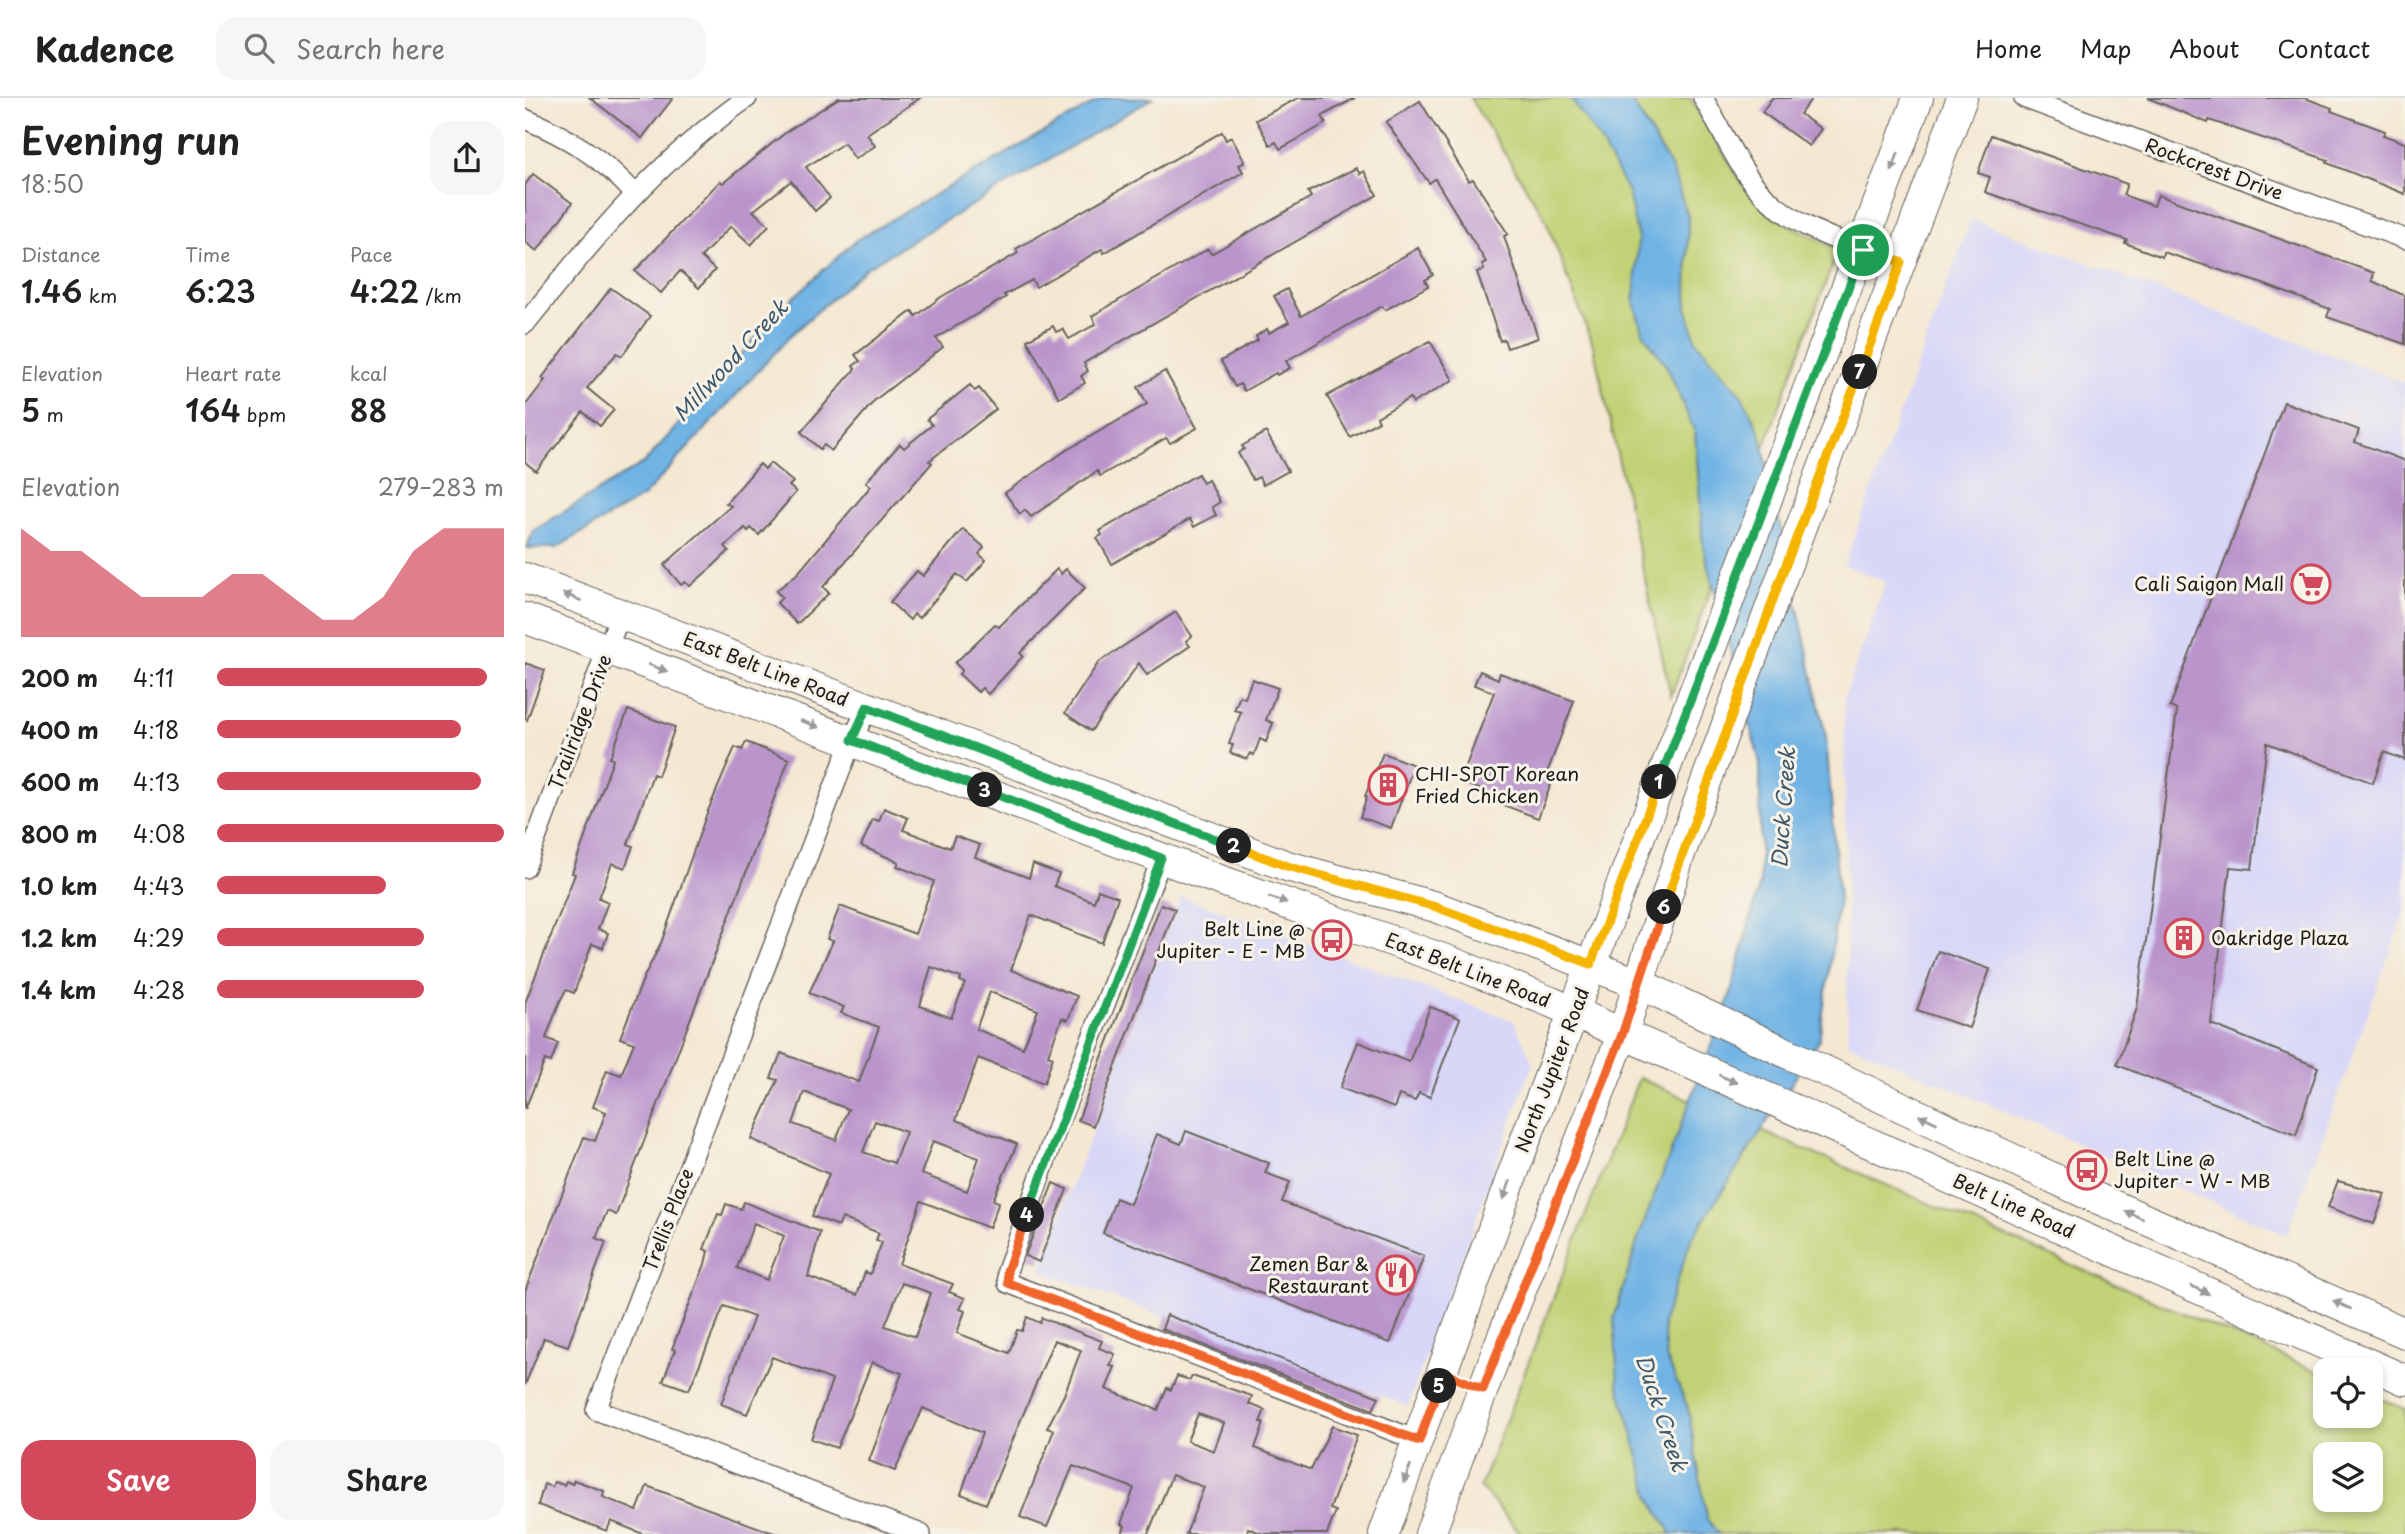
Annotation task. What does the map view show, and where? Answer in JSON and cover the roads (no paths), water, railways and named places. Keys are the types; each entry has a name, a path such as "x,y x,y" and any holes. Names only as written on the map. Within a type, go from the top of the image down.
{"main road":[{"name":"North Jupiter Road","path":"1384,1534 1444,1373 1496,1219 1918,98"},
{"path":"1430,1534 1483,1389 1623,1032 1689,831 1804,513 1962,98"},
{"name":"East Belt Line Road","path":"525,578 1287,866 1436,907 1640,984"},
{"name":"East Belt Line Road","path":"525,618 1161,858 1454,963 1623,1032"},
{"path":"1640,984 2085,1193 2405,1333"},
{"name":"Belt Line Road","path":"1623,1032 2405,1380"},
{"path":"1444,1373 1483,1389"}],"street":[{"path":"525,324 634,193 719,118 747,98"},
{"path":"1703,98 1751,180 1769,200 1819,232 1901,262"},
{"name":"Rockcrest Drive","path":"2024,98 2405,239"},
{"path":"525,119 587,149 609,166 634,193"},
{"name":"Trailridge Drive","path":"525,867 620,615"},
{"name":"Trellis Place","path":"867,707 852,740 596,1410 921,1534"},
{"path":"1161,858 1059,1122 1007,1271 1008,1283 1419,1441"}],"water":[{"path":"1103,98 1153,98 866,268 793,333 644,496 556,548 527,548 533,531 645,462 783,307 856,240"},
{"name":"Duck Creek","path":"1570,98 1630,98 1672,169 1688,217 1687,309 1696,341 1742,396 1760,432 1826,738 1839,899 1819,1041 1691,1240 1663,1322 1666,1357 1688,1408 1707,1519 1719,1534 1672,1534 1651,1500 1618,1383 1614,1318 1639,1236 1730,996 1760,883 1760,763 1703,546 1695,432 1667,367 1642,331 1634,302 1638,239 1628,192 1599,139"}],"place":[{"name":"Cali Saigon Mall","path":"2311,584"},
{"name":"CHI-SPOT Korean Fried Chicken","path":"1388,785"},
{"name":"Oakridge Plaza","path":"2184,938"},
{"name":"Belt Line @ Jupiter - E - MB","path":"1332,940"},
{"name":"Belt Line @ Jupiter - W - MB","path":"2087,1170"},
{"name":"Zemen Bar & Restaurant","path":"1396,1275"}],"water label":[{"name":"Millwood Creek","path":"731,361"}]}
